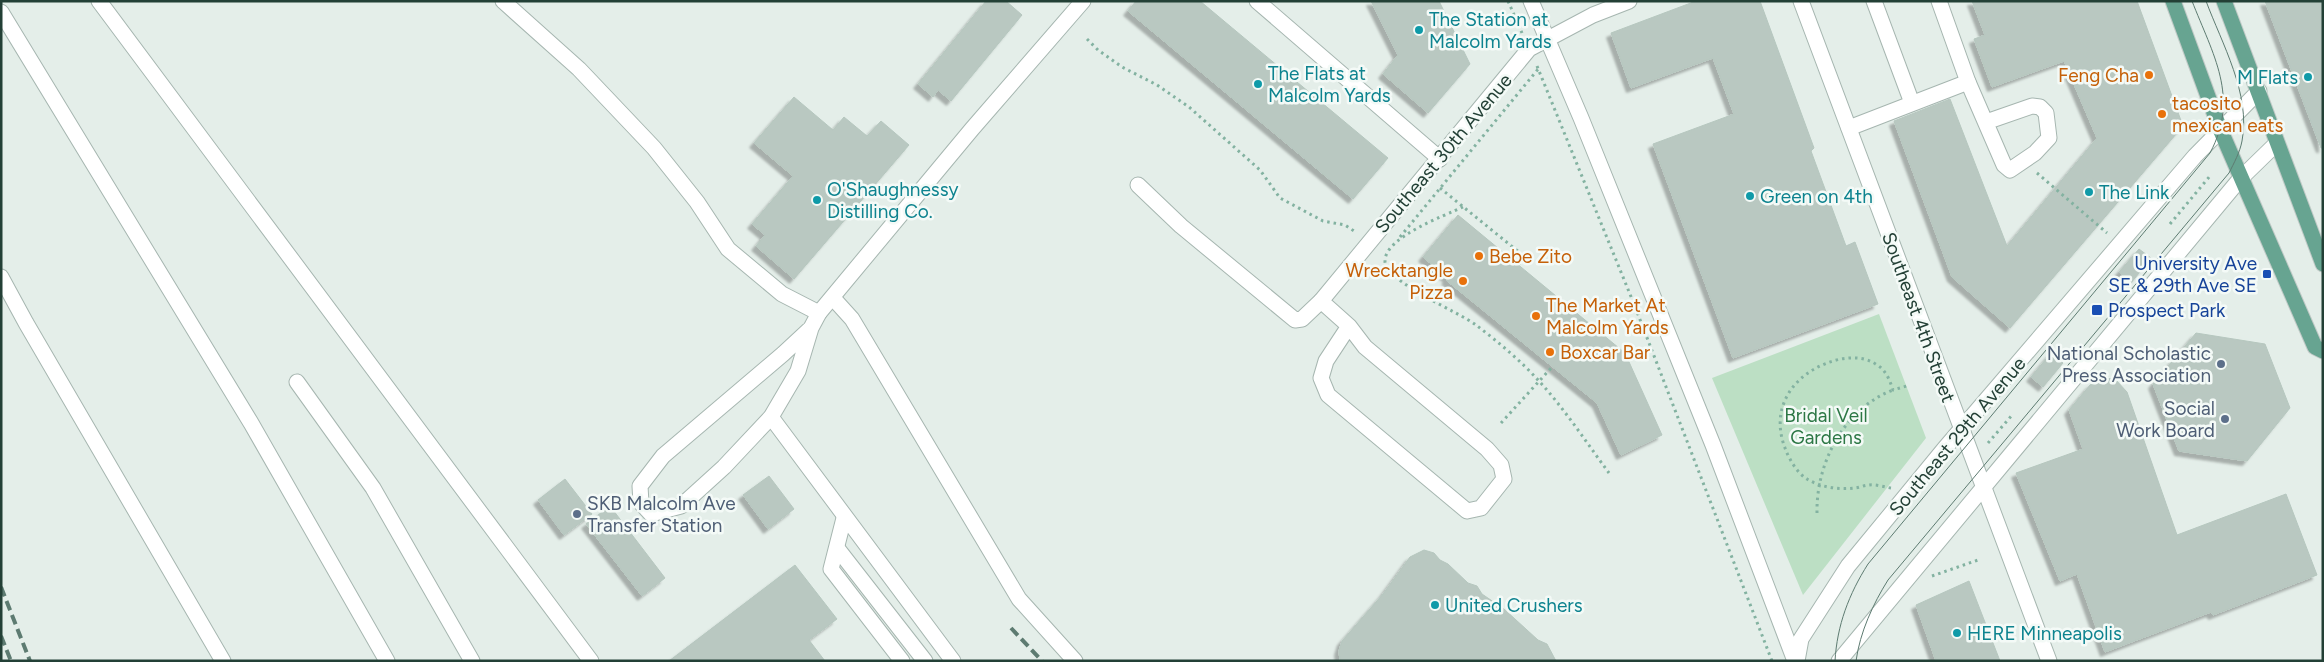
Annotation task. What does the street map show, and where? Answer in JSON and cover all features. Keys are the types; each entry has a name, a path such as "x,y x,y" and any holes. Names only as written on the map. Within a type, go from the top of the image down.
{"main road":[{"path":"2173,1 2240,179 2315,347 2323,351"},
{"path":"2224,1 2259,91 2276,144 2323,264"}],"street":[{"path":"99,1 591,661"},
{"path":"503,1 579,69 654,148 697,202 728,249 782,294 819,313"},
{"path":"810,328 798,371 771,417 724,467 681,506 651,514 641,503 640,486 663,456 783,354 810,328 819,313 972,129 1083,1"},
{"path":"1257,1 1440,159"},
{"path":"1531,1 1548,38 1706,427 1796,661"},
{"name":"Southeast 30th Avenue","path":"1138,185 1181,226 1295,320 1302,319 1321,301 1529,49 1593,15 1628,1"},
{"name":"Southeast 4th Street","path":"1801,1 2049,661"},
{"path":"1874,1 1912,103"},
{"path":"1939,1 1968,82 2004,165 2010,170 2035,153 2049,138 2046,113 2040,107 2032,106 1986,122"},
{"path":"1,12 251,423 387,661"},
{"path":"1848,128 1968,82"},
{"name":"Southeast 29th Avenue","path":"1796,661 1801,638 1848,566 1961,429 2220,129 2259,91"},
{"path":"1839,661 2240,179 2276,144"},
{"path":"1,277 31,332 224,661"},
{"path":"833,298 852,319 1019,599 1075,661"},
{"path":"1321,301 1349,326 1365,347 1487,449 1501,465 1504,479 1481,508 1466,511 1328,395 1321,378 1326,361 1349,326"},
{"path":"297,382 373,488 472,661"},
{"path":"771,417 844,518 954,661"},
{"path":"844,518 831,569 902,661"},
{"path":"837,548 925,661"}],"path":[{"path":"1508,1 1521,30"},
{"path":"1087,39 1098,50 1122,67 1157,85 1189,107 1260,170 1280,198 1323,221 1345,225 1354,231"},
{"path":"1536,64 1634,304 1772,661"},
{"path":"1542,66 1388,250 1385,260 1386,267 1405,285 1475,324 1540,381 1609,473"},
{"path":"2023,161 2107,233"},
{"path":"2206,170 2213,182"},
{"path":"2170,224 2210,176"},
{"path":"1440,188 1525,258 1519,264"},
{"path":"1398,239 1463,207"},
{"path":"1892,488 1869,484 1842,489 1819,484 1805,478 1795,467 1782,442 1781,417 1790,390 1798,379 1813,368 1826,362 1860,358 1877,364 1883,370 1893,390"},
{"path":"1501,423 1552,366"},
{"path":"1817,513 1819,484 1827,458 1848,423 1869,402 1893,390 1910,385"},
{"path":"1988,443 2013,414"},
{"path":"1932,576 1978,560"}],"green space":[{"name":"Bridal Veil Gardens","path":"1879,314 1926,438 1803,595 1712,378"}],"building":[{"path":"986,1 1006,1 1022,15 951,101 938,90 933,97 918,84"},
{"name":"The Flats at Malcolm Yards","path":"1136,1 1200,1 1388,158 1353,199 1128,11"},
{"name":"The Station at Malcolm Yards","path":"1371,1 1439,1 1470,64 1428,113 1383,74 1398,55"},
{"name":"Green on 4th","path":"1696,1 1760,1 1814,148 1811,151 1846,246 1855,242 1878,304 1733,358 1653,144 1734,114 1713,58 1631,88 1611,33"},
{"name":"The Link","path":"1972,1 2137,1 2183,126 2010,328 1952,277 1894,121 1950,99 2007,246 2097,138 2064,61 1992,87 1974,39 1985,35"},
{"name":"M Flats","path":"2265,1 2323,1 2323,148 2321,148"},
{"name":"O'Shaughnessy Distilling Co.","path":"794,97 833,130 844,117 867,136 881,121 909,145 794,279 756,246 765,235 752,224 793,176 754,143"},
{"name":"The Market At Malcolm Yards","path":"1458,215 1625,353 1662,435 1621,455 1597,403 1446,280 1448,278 1423,257"},
{"path":"2139,249 2151,258 2131,283 2119,272"},
{"path":"2196,333 2265,344 2290,408 2247,461 2179,451 2153,384"},
{"path":"2051,353 2063,363 2043,387 2031,377"},
{"path":"2103,378 2115,379 2127,392 2177,535 2286,494 2317,575 2213,615 2211,612 2105,652 2077,574 2060,581 2016,473 2083,449 2069,410 2090,385"},
{"path":"769,476 794,509 768,529 743,495"},
{"path":"565,479 592,514 564,535 538,500"},
{"path":"610,506 665,578 642,596 586,524"},
{"name":"United Crushers","path":"1424,550 1434,553 1468,583 1477,586 1482,594 1504,609 1538,640 1547,644 1556,661 1340,661 1339,651 1342,641 1383,594 1410,557"},
{"path":"795,565 837,619 809,640 825,661 669,661"},
{"name":"HERE Minneapolis","path":"1969,581 2000,661 1936,661 1916,605"}],"tram line":[{"path":"1835,661 1838,635 1845,610 1868,564 2210,153 2219,133 2223,113 2223,95 2215,58 2192,1"},
{"path":"1856,661 1868,619 1888,580 2229,173 2242,141 2244,123 2242,105 2239,87 2227,52 2206,1"}],"railway":[{"path":"1,587 30,661"},
{"path":"1011,628 1042,661"},
{"path":"1,636 11,661"}],"place":[{"name":"The Station at Malcolm Yards","path":"1419,30"},
{"name":"Feng Cha","path":"2149,75"},
{"name":"M Flats","path":"2308,77"},
{"name":"The Flats at Malcolm Yards","path":"1258,84"},
{"name":"tacosito mexican eats","path":"2162,114"},
{"name":"The Link","path":"2089,192"},
{"name":"Green on 4th","path":"1750,196"},
{"name":"O'Shaughnessy Distilling Co.","path":"817,200"},
{"name":"Bebe Zito","path":"1479,256"},
{"name":"University Ave SE & 29th Ave SE","path":"2267,274"},
{"name":"Wrecktangle Pizza","path":"1463,281"},
{"name":"Prospect Park","path":"2097,310"},
{"name":"The Market At Malcolm Yards","path":"1536,316"},
{"name":"Boxcar Bar","path":"1550,352"},
{"name":"National Scholastic Press Association","path":"2221,364"},
{"name":"Social Work Board","path":"2225,419"},
{"name":"SKB Malcolm Ave Transfer Station","path":"577,514"},
{"name":"United Crushers","path":"1435,605"},
{"name":"HERE Minneapolis","path":"1957,633"}]}
